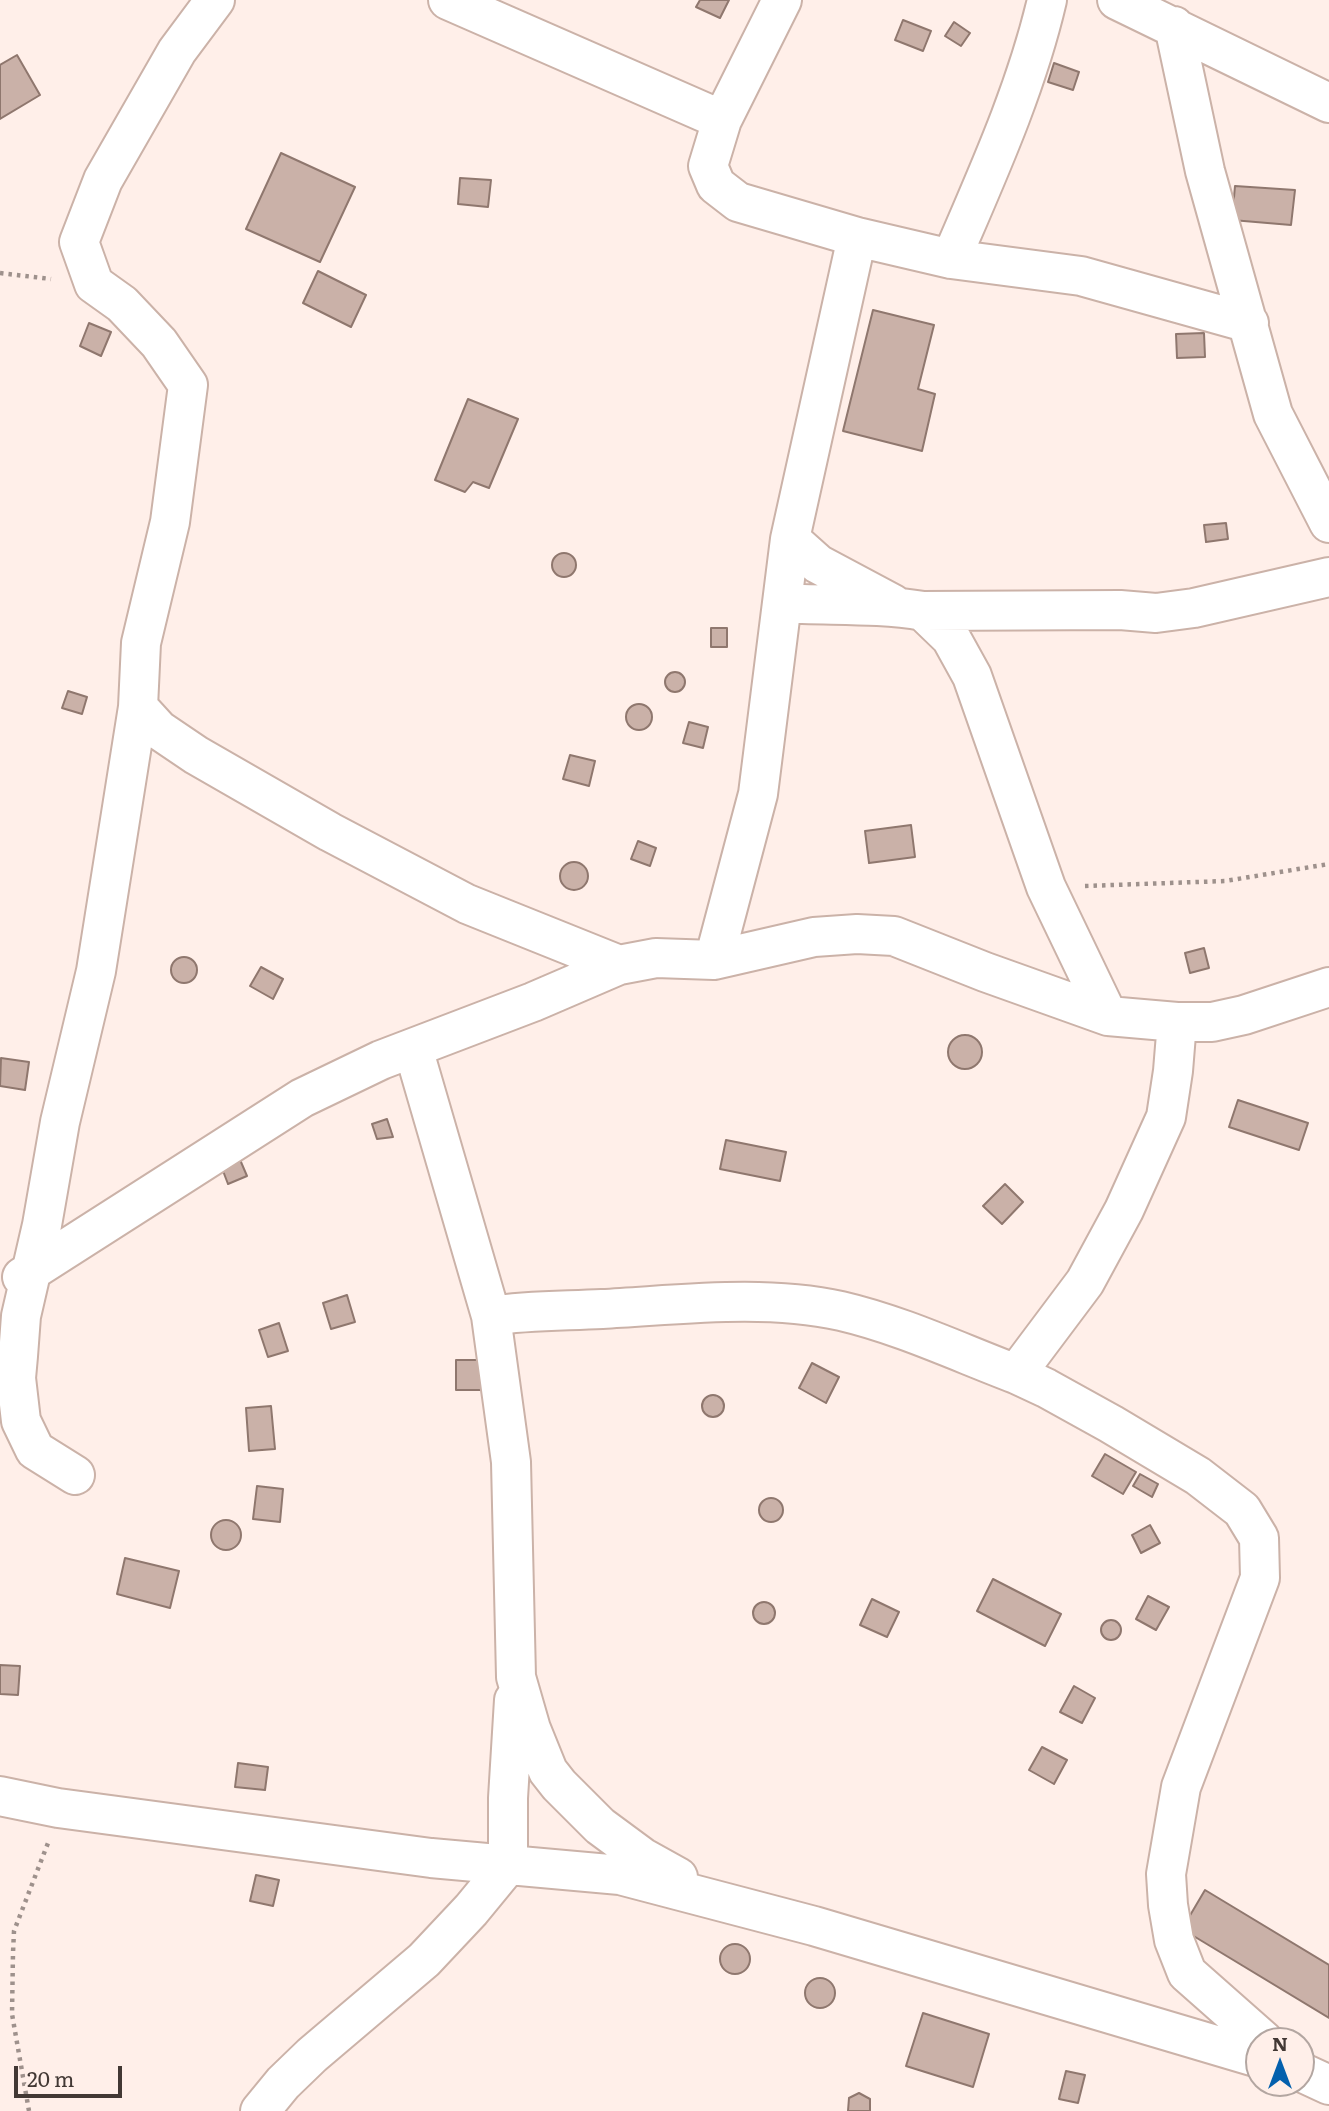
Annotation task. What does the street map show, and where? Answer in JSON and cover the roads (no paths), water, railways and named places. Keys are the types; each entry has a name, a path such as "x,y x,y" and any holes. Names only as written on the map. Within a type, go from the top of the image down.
{"street":[{"path":"75,1475 35,1450 21,1422 16,1378 21,1316 33,1268 60,1122 96,971 138,707 141,643 170,522 188,385 159,343 122,303 94,284 79,242 103,180 177,51 215,0"},
{"path":"448,0 722,120"},
{"path":"782,0 722,120 708,166 716,185 738,202 857,237 951,259 1081,276 1249,323"},
{"path":"951,259 1004,134 1038,38 1047,0"},
{"path":"1116,0 1329,103"},
{"path":"1174,26 1205,171 1273,414 1329,523"},
{"path":"714,960 758,794 790,540 857,237"},
{"path":"790,540 818,564 910,609 951,638 972,676 1046,887 1108,1016"},
{"path":"782,603 835,607 1120,610 1156,613 1195,608 1329,578"},
{"path":"138,707 159,730 196,755 341,838 467,904 619,965"},
{"path":"0,1293 33,1268 302,1098 413,1048 533,1002 619,965 656,958 714,960 814,937 857,934 894,936 1108,1016 1177,1022 1212,1022 1244,1015 1329,987"},
{"path":"1016,1374 1085,1282 1124,1210 1166,1116 1177,1022"},
{"path":"260,2111 282,2083 312,2055 424,1960 508,1865 508,1798 516,1677 511,1462 491,1316 413,1048"},
{"path":"491,1316 531,1310 602,1309 667,1303 788,1305 838,1311 885,1323 1046,1388 1198,1476 1242,1510 1258,1538 1260,1578 1181,1787 1166,1874 1174,1940 1187,1973 1248,2027"},
{"path":"516,1677 538,1748 548,1771 559,1785 600,1826 642,1857 733,1905"},
{"path":"0,1796 58,1808 431,1858 620,1875 814,1926 1245,2054"}]}
